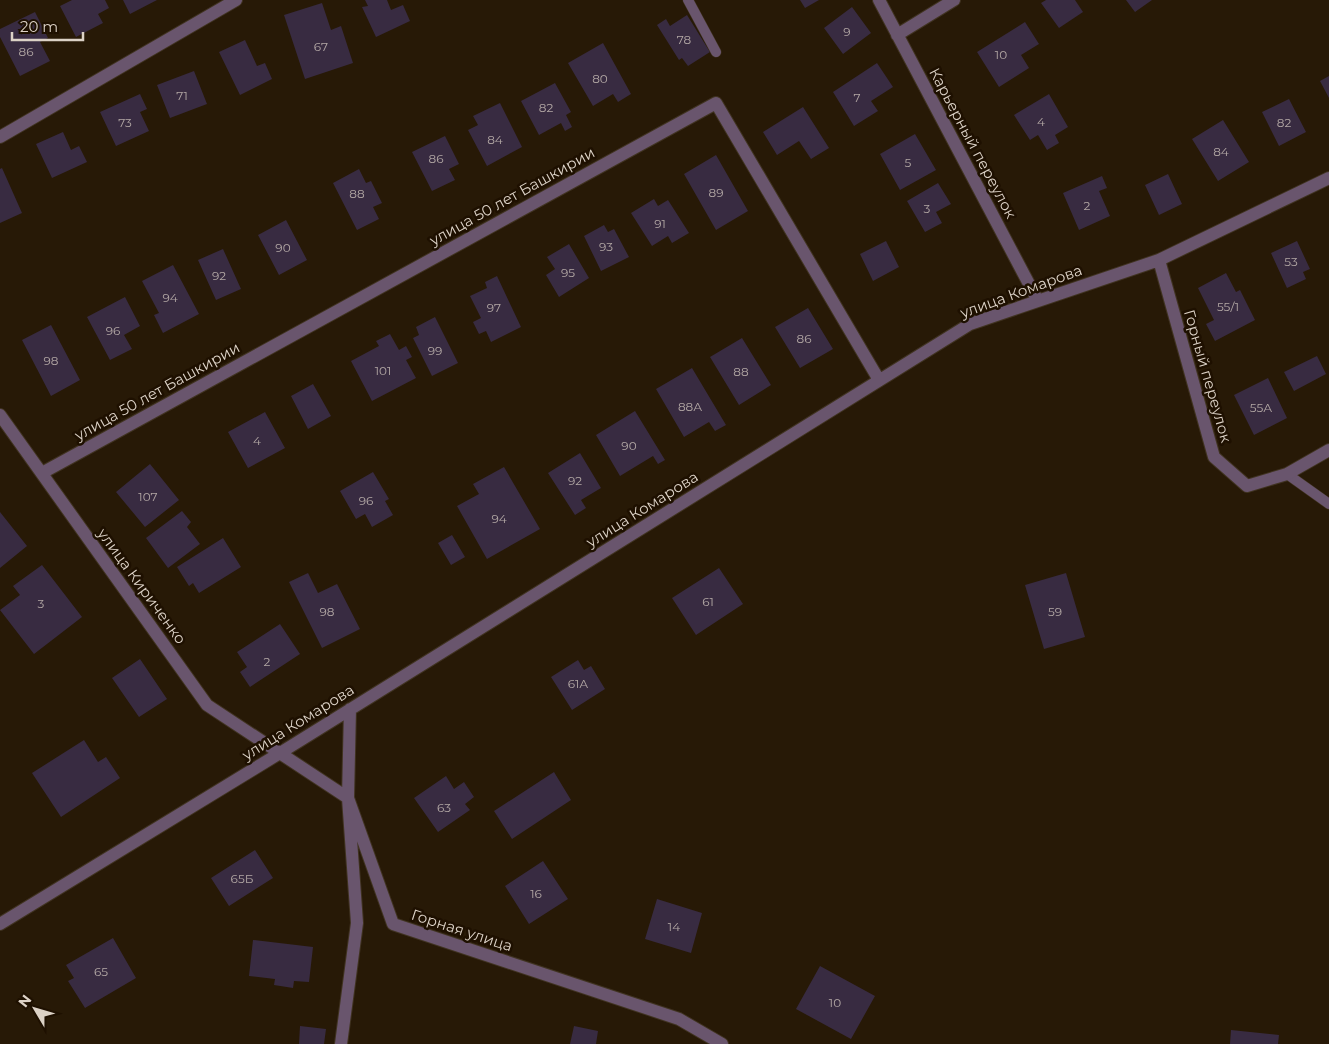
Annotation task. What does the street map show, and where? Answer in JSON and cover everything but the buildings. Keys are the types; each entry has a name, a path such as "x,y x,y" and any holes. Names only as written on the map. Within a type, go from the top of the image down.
{"street":[{"path":"0,137 236,0"},
{"name":"Карьерный переулок","path":"879,0 1038,301"},
{"path":"897,35 954,0"},
{"name":"улица 50 лет Башкирии","path":"42,473 716,103 880,380"},
{"name":"улица Комарова","path":"0,924 970,324 1159,260 1329,178"},
{"name":"Горный переулок","path":"1159,260 1214,457 1247,486 1287,474 1329,450"},
{"name":"улица Кириченко","path":"0,415 208,706 280,752"},
{"path":"341,1044 357,923 348,798 350,709"},
{"path":"280,752 348,798"},
{"name":"Горная улица","path":"348,798 393,924 679,1019 722,1044"}],"lane":[{"path":"688,0 716,52"},
{"path":"1287,474 1329,504"}]}
